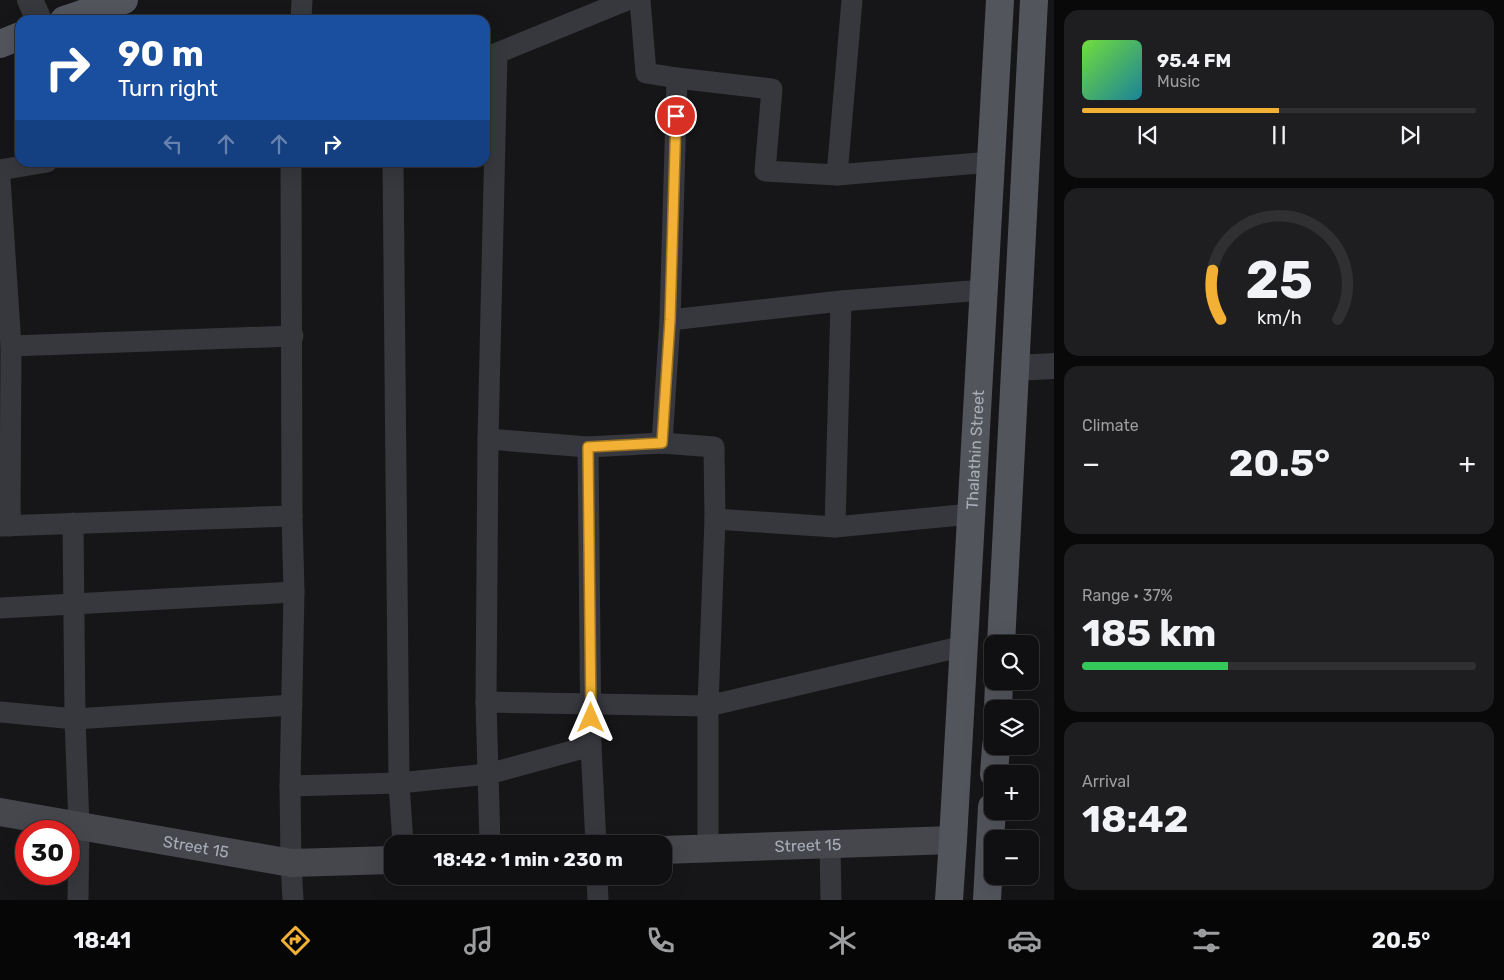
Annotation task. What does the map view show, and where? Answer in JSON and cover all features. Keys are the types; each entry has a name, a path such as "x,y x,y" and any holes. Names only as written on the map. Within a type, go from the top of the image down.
{"main road":[{"path":"79,15 124,0"},
{"name":"Thalathin Street","path":"948,900 953,840 1000,0"},
{"path":"1001,635 1034,0"},
{"path":"0,44 15,38"},
{"name":"Street 15","path":"0,812 45,820"},
{"path":"987,900 991,820"},
{"name":"Street 15","path":"80,826 290,863 384,860"},
{"name":"Street 15","path":"672,850 953,840"}],"street":[{"path":"30,0 37,15"},
{"path":"301,15 302,0"},
{"path":"490,835 486,702 491,56 627,0"},
{"path":"640,0 646,73 772,90 765,171 837,175 991,162"},
{"path":"837,175 852,0"},
{"path":"662,443 670,320 677,78"},
{"path":"0,170 18,167"},
{"path":"292,167 292,516 294,592 290,786 292,900"},
{"path":"393,167 398,783 402,835"},
{"path":"0,179 11,346 5,526 292,516"},
{"path":"670,320 841,301 984,290"},
{"path":"835,527 841,301"},
{"path":"11,346 293,336"},
{"path":"1015,368 1054,366"},
{"path":"488,439 588,447 662,443 714,446 716,519 708,706 708,849"},
{"path":"588,447 591,746 596,835"},
{"path":"716,519 835,527 971,514"},
{"path":"73,523 75,719 79,820"},
{"path":"0,608 294,592"},
{"path":"486,702 708,706 964,646"},
{"path":"0,712 75,719 292,705"},
{"path":"290,786 398,783 488,774 591,746"},
{"path":"830,845 831,900"},
{"path":"78,885 78,900"},
{"path":"597,885 598,900"}],"route":[{"path":"591,718 588,447 662,443 670,320 676,116"}]}
